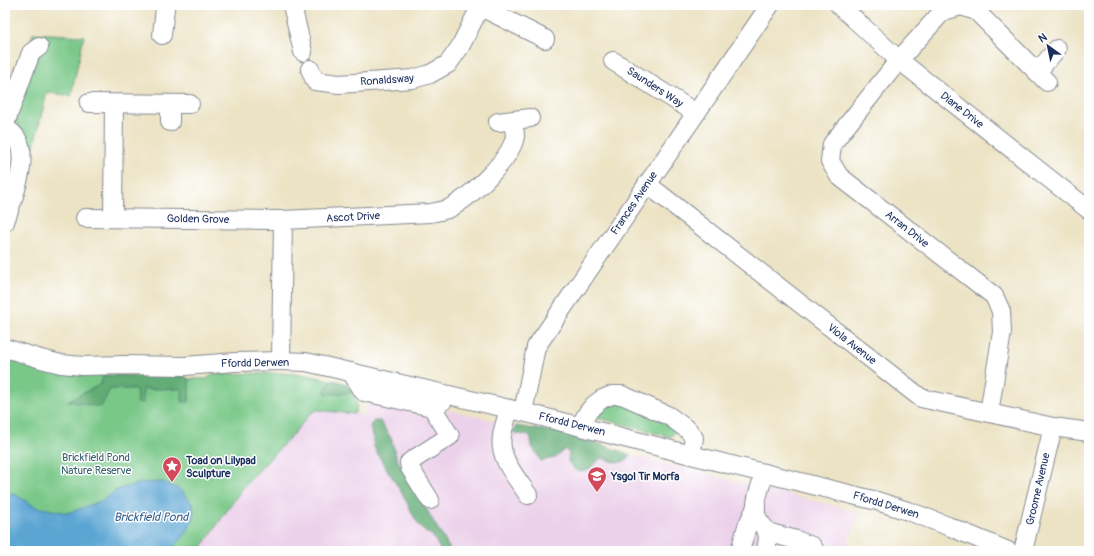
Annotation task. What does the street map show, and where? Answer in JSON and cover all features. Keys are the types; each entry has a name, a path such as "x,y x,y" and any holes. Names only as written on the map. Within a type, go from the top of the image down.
{"street":[{"path":"162,35 164,5"},
{"path":"292,5 304,52"},
{"name":"Frances Avenue","path":"528,495 506,462 502,450 502,437 516,410 536,347 770,5"},
{"name":"Diane Drive","path":"839,5 899,60 1089,210"},
{"path":"481,6 545,39"},
{"name":"Ronaldsway","path":"310,69 315,81 339,84 413,80 430,74 448,64 452,59 460,47 481,6"},
{"name":"Arran Drive","path":"989,413 1002,332 1001,311 994,296 839,176 830,161 832,144 899,60 943,11 961,6 976,11 1042,77 1057,49"},
{"path":"5,124 31,53 39,47"},
{"name":"Saunders Way","path":"613,61 696,113"},
{"path":"89,103 190,104"},
{"path":"112,218 114,104"},
{"path":"170,104 170,122"},
{"name":"Ascot Drive","path":"283,220 430,213 447,209 466,197 499,166 510,150 515,135 514,120"},
{"path":"5,128 15,136 20,146 22,157 20,174 5,222"},
{"name":"Viola Avenue","path":"647,184 921,398 1053,427 1089,432"},
{"name":"Golden Grove","path":"85,218 283,220"},
{"path":"281,361 283,220"},
{"name":"Ffordd Derwen","path":"5,344 42,349 125,365"},
{"name":"Ffordd Derwen","path":"5,348 60,364 83,366 185,366 235,362 306,362 516,410 877,501 941,523 1008,551"},
{"path":"351,372 364,392 432,407 452,395"},
{"path":"580,426 588,412 598,402 612,395 622,396 669,416 688,430 694,438 691,455"},
{"path":"430,500 410,468 409,463 411,460 450,436 432,407"},
{"name":"Groome Avenue","path":"1023,551 1053,427"},
{"path":"740,551 747,526 756,507 765,473"},
{"path":"756,507 757,518 767,532 798,545 812,546 815,551"},
{"path":"766,551 768,537 767,532"}],"shaded area":[{"name":"Ysgol Tir Morfa","path":"374,404 436,418 449,410 516,426 562,433 631,455 859,512 845,551 446,551 371,427 374,447 403,495 420,527 425,532 432,535 441,551 199,551 245,485 311,413 317,410 363,416 368,406"}],"green space":[{"path":"33,33 84,36 71,96 47,92 32,154 25,136 12,121"},
{"name":"Brickfield Pond Nature Reserve","path":"5,359 60,370 103,375 184,376 189,379 207,379 212,374 282,373 307,375 345,383 351,389 357,407 354,414 317,410 311,413 245,485 199,551 5,551"},
{"path":"103,375 184,376 189,379 189,402 182,402 182,389 143,389 143,403 137,403 136,389 110,389 101,407 68,401 101,384"},
{"path":"332,380 342,382 347,385 353,393 326,394 324,391"},
{"path":"622,401 677,428 671,437 598,417 600,408"},
{"path":"374,421 380,421 391,438 397,459 451,551 441,551 432,535 425,532 420,527 414,517 403,495 374,447 370,426"},
{"path":"516,426 562,433 631,455 627,460 621,462 614,462 601,458 587,471 578,471 568,461 569,454 565,449 555,458 541,461 531,445 531,438 529,435 515,434 512,430"}],"water":[{"name":"Brickfield Pond","path":"163,482 179,489 193,504 194,519 185,535 170,551 5,551 5,493 14,494 36,507 68,513 101,501 119,489 141,483"}],"place":[{"name":"Toad on Lilypad Sculpture","path":"172,483"},
{"name":"Ysgol Tir Morfa","path":"597,493"}]}
